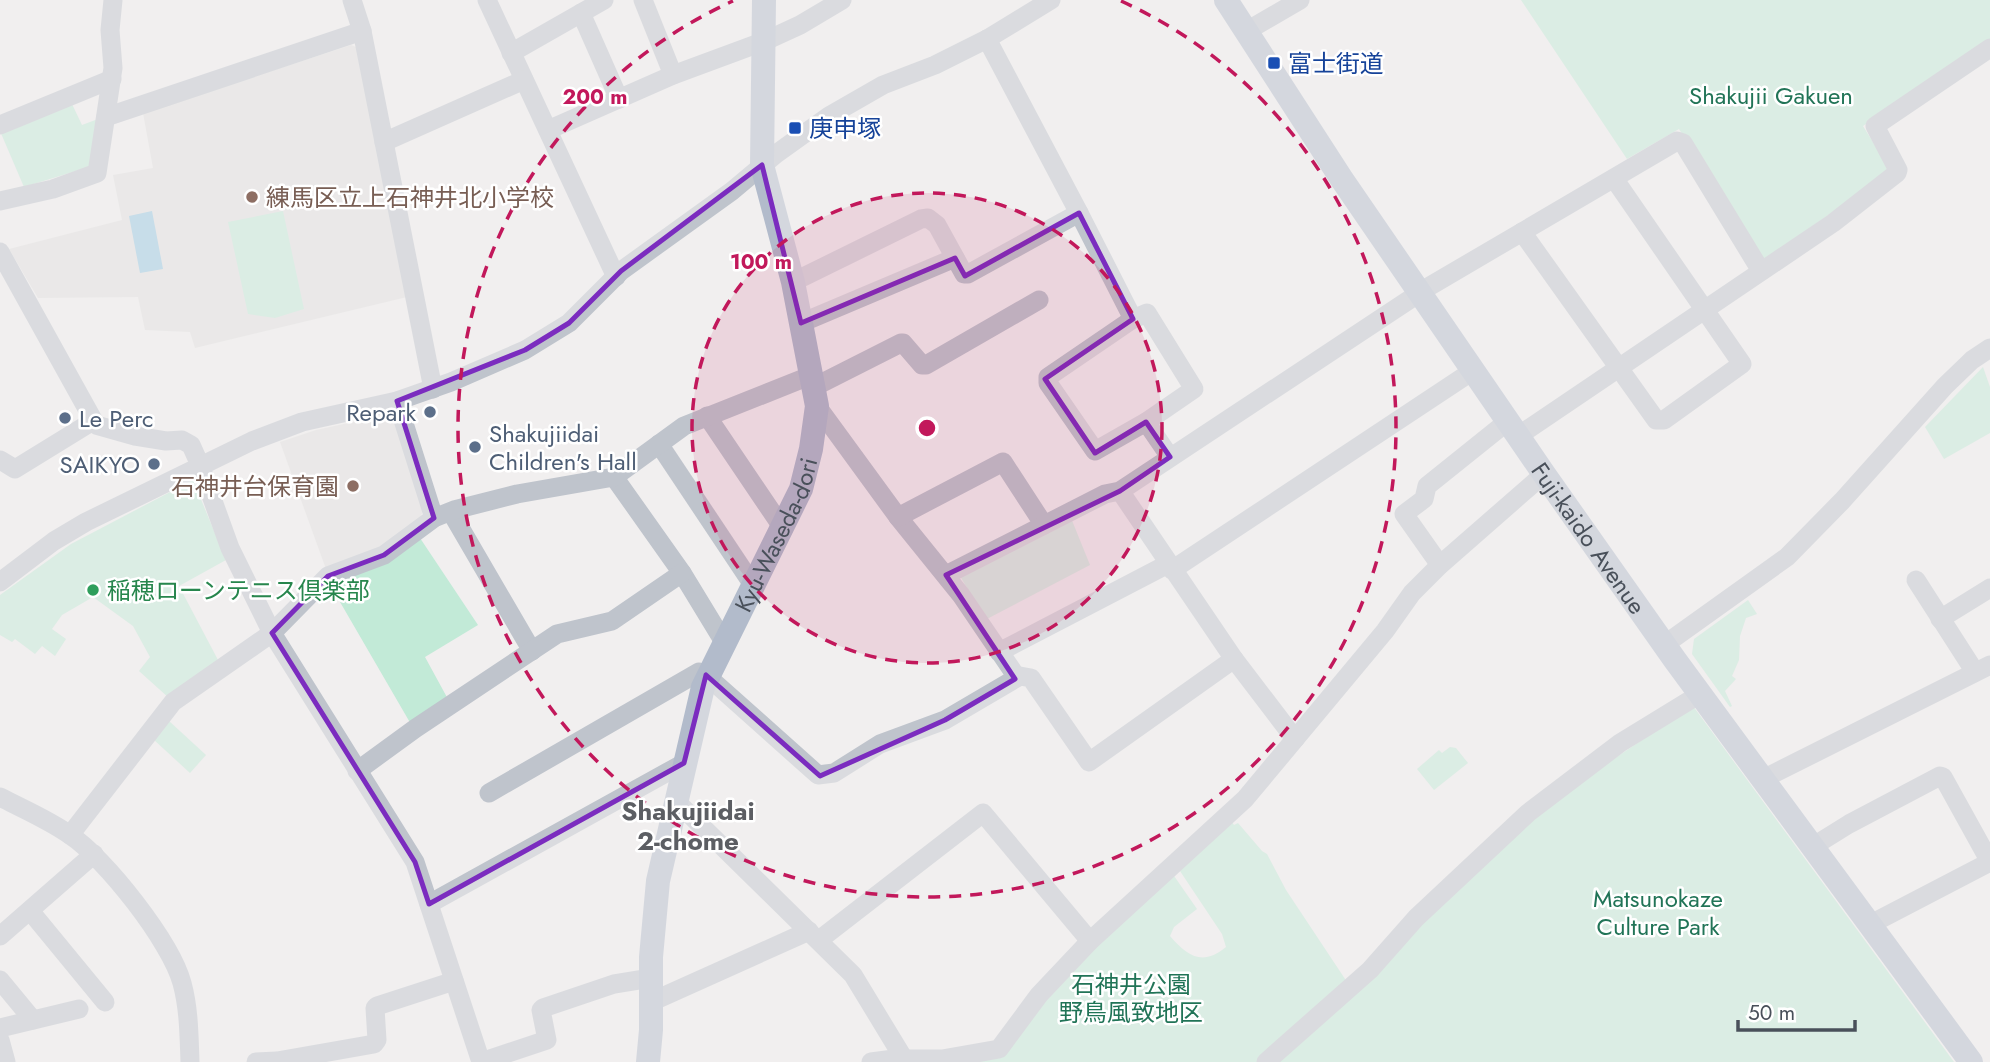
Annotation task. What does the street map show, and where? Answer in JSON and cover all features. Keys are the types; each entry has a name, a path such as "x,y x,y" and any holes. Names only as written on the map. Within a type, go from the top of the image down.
{"main road":[{"name":"Kyu-Waseda-dori","path":"648,1062 658,881 684,763 707,676 801,489 811,449 814,389 793,282 762,164 764,0"},
{"name":"Fuji-kaido Avenue","path":"1226,0 1347,188 1544,474 1664,645 1971,1062"}],"street":[{"path":"0,201 53,188 97,173 112,79 110,30 113,0"},
{"path":"352,0 362,31 433,389"},
{"path":"487,0 616,277"},
{"path":"511,53 604,0"},
{"path":"643,0 673,75"},
{"path":"548,130 673,75 765,41 842,0"},
{"path":"0,582 54,541 86,522 200,464 302,422 397,401 433,389 524,350 569,323 621,271 732,191 762,164 852,101 987,39 1052,0"},
{"path":"1245,32 1300,0"},
{"path":"581,13 619,99"},
{"path":"106,117 362,31"},
{"path":"987,39 1133,319"},
{"path":"1440,565 1404,514 1424,499 1427,486 1513,428 1618,369 1833,223 1897,173 1875,126 1990,48"},
{"path":"0,125 112,79"},
{"path":"384,142 524,80"},
{"path":"946,575 1109,492 1120,491 1420,293 1681,141 1761,271"},
{"path":"1522,232 1618,369 1660,422 1742,364 1615,180"},
{"path":"793,282 920,219 932,220 964,274 968,274 1079,213"},
{"path":"0,252 93,421 99,426 135,436 182,440 191,445 230,548 272,633 415,862 481,1062 547,1040 541,1010 544,1008 614,984 651,990 814,936 983,813 1090,941"},
{"path":"801,323 955,258"},
{"path":"70,835 173,702 272,633 328,576 384,555 442,515 517,494 614,477 684,426 707,416 814,389 901,343 905,344 922,365 926,365 1039,300"},
{"path":"1144,313 1149,314 1194,386 1193,390 1146,422 1096,451 1048,383 1048,377 1144,313"},
{"path":"1664,645 1787,557 1842,501 1945,386 1972,360 1990,348"},
{"path":"999,652 1170,567 1474,370"},
{"path":"814,389 898,517 946,575 1016,676 1031,678 1089,762 1234,659"},
{"path":"397,401 442,515 532,651"},
{"path":"707,416 782,527"},
{"path":"0,460 15,469 93,421"},
{"path":"1146,422 1170,457"},
{"path":"659,444 753,585"},
{"path":"898,517 1003,462 1044,525"},
{"path":"871,1062 904,1059 927,1061 999,1049 1039,995 1090,941 1245,799 1385,632 1412,593 1544,474"},
{"path":"614,477 682,573 724,642"},
{"path":"1120,491 1234,659 1295,739"},
{"path":"357,771 416,728 557,634 612,621 682,573"},
{"path":"1763,779 1982,668 1940,619 1916,580"},
{"path":"1940,619 1990,588"},
{"path":"489,793 702,672 820,776 834,774 880,744 945,720 1014,680 1016,676"},
{"path":"1266,1062 1370,970 1416,918 1528,813 1620,743 1700,694"},
{"path":"429,904 684,763"},
{"path":"1812,847 1849,824 1942,777 1990,862 1869,925"},
{"path":"0,797 70,835 94,854 151,924 180,977 188,1017 190,1062"},
{"path":"676,801 853,975 904,1059"},
{"path":"0,936 31,912 94,854"},
{"path":"31,912 105,1002"},
{"path":"0,979 33,1020"},
{"path":"256,1062 277,1061 374,1044 377,1040 377,1006 454,981"},
{"path":"0,1028 79,1009"},
{"path":"0,1040 6,1062"}],"highlighted area":[{"path":"762,165 801,323 955,258 965,276 1079,213 1133,319 1045,379 1095,453 1146,422 1170,457 1120,491 946,575 1015,679 945,720 820,776 706,675 684,763 429,904 415,862 272,633 328,576 384,555 434,518 397,401 525,350 569,323 621,271"}],"shaded area":[{"name":"練馬区立上石神井北小学校","path":"351,45 356,47 407,297 195,348 190,332 145,330 138,297 38,298 9,249 122,220 113,175 153,168 143,113"},
{"path":"390,414 396,417 425,509 418,520 383,547 326,569 280,442 316,430"}],"green space":[{"name":"Shakujii Gakuen","path":"1521,0 1990,0 1990,40 1863,126 1889,172 1762,262 1679,129 1627,159"},
{"path":"71,102 82,125 98,119 89,167 24,187 0,131"},
{"path":"283,211 304,309 275,318 248,314 228,222"},
{"path":"1983,367 1990,387 1990,433 1944,459 1925,427"},
{"name":"稲穂ローンテニス倶楽部","path":"193,480 226,560 179,586 218,660 169,698 139,671 150,657 133,626 93,597 62,615 52,629 66,639 55,656 42,646 35,654 15,639 12,642 0,635 0,595 71,544"},
{"path":"1071,518 1090,565 985,620 959,574"},
{"path":"418,535 478,625 425,657 449,701 412,726 329,583"},
{"path":"1748,600 1757,614 1746,618 1740,636 1739,660 1732,676 1736,679 1725,691 1732,706 1730,707 1692,654 1694,639"},
{"name":"Matsunokaze Culture Park","path":"1693,706 1954,1062 949,1062 987,1056 1040,1000 1172,873 1197,909 1174,927 1170,936 1183,949 1196,956 1210,956 1226,947 1222,934 1178,868 1231,821 1234,825 1238,823 1267,854 1286,890 1353,991 1506,842 1579,782"},
{"path":"169,721 206,755 190,773 153,739"},
{"path":"1450,747 1456,748 1468,763 1434,790 1417,769 1439,750 1442,753"}],"water":[{"path":"152,211 163,269 140,273 129,216"}],"place":[{"name":"富士街道","path":"1274,63"},
{"name":"庚申塚","path":"795,128"},
{"name":"練馬区立上石神井北小学校","path":"252,197"},
{"name":"Repark","path":"430,412"},
{"name":"Le Perc","path":"65,418"},
{"name":"Shakujiidai Children's Hall","path":"475,447"},
{"name":"SAIKYO","path":"154,464"},
{"name":"石神井台保育園","path":"353,486"},
{"name":"稲穂ローンテニス倶楽部","path":"93,590"}],"district":[{"name":"Shakujiidai 2-chome","path":"688,826"}],"park label":[{"name":"石神井公園 野鳥風致地区","path":"1131,998"}]}
